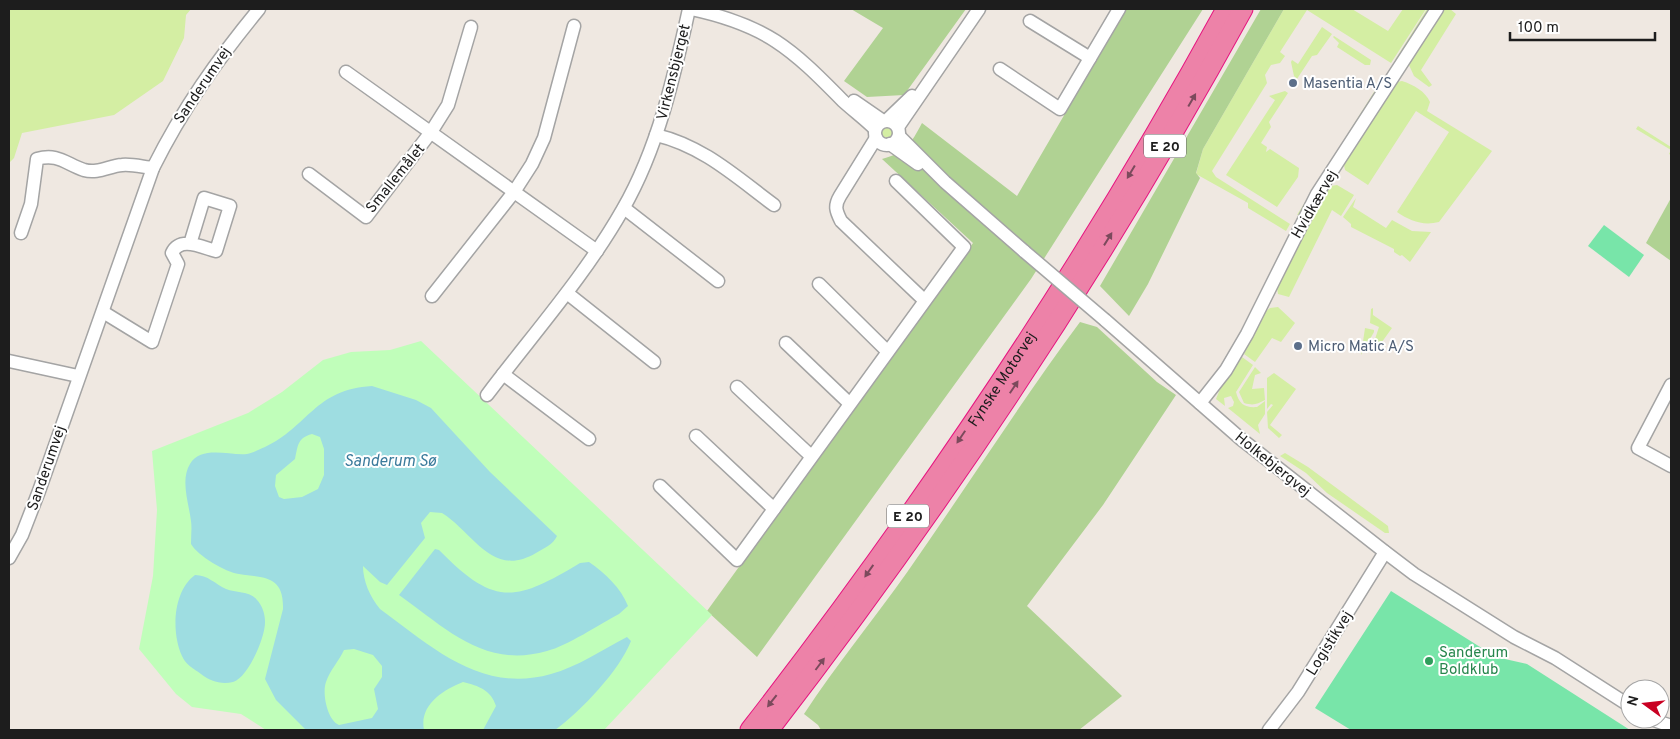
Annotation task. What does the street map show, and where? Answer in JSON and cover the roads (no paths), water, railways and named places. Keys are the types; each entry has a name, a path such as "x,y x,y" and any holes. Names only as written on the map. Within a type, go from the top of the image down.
{"highway":[{"name":"Fynske Motorvej","path":"750,730 861,582 1018,352 1162,120 1226,9"},
{"name":"Fynske Motorvej","path":"769,730 874,591 1031,361 1176,128 1243,9"}],"street":[{"name":"Sanderumvej","path":"9,558 22,535 37,496 153,168 172,128 191,97 224,50 259,9"},
{"name":"Holkebjergvej","path":"690,9 738,20 787,48 1284,474 1414,574 1514,637 1555,658 1620,700"},
{"name":"Virkensbjerget","path":"487,396 567,293 597,251 624,208 656,135 690,9"},
{"path":"924,300 841,221 836,211 836,203 979,9"},
{"path":"1000,69 1060,109 1119,9"},
{"name":"Hvidkærvej","path":"1200,403 1226,370 1247,334 1317,194 1437,9"},
{"path":"1030,21 1090,58"},
{"path":"432,296 514,192 532,164 544,138 574,26"},
{"name":"Smallemålet","path":"309,174 366,217 431,132 448,105 471,27"},
{"name":"Smallemålet","path":"346,72 597,251"},
{"name":"Virkensbjerget","path":"656,135 687,144 702,152 774,205"},
{"path":"21,233 32,204 37,159 48,156 85,170 97,171 122,165 153,168"},
{"path":"660,486 737,560 964,247 896,182"},
{"path":"624,208 718,282"},
{"path":"102,312 152,342 178,264 172,253 180,244 190,244"},
{"path":"819,284 887,351"},
{"path":"567,293 654,362"},
{"path":"786,343 849,404"},
{"path":"10,361 78,376"},
{"path":"503,374 589,439"},
{"path":"1671,385 1638,448 1671,466"},
{"path":"737,387 811,456"},
{"path":"696,436 774,509"},
{"name":"Logistikvej","path":"1269,730 1298,692 1385,552"}],"water":[{"name":"Sanderum Sø","path":"372,386 416,400 431,408 490,472 557,536 551,544 536,553 521,560 507,561 495,557 484,550 442,513 430,512 421,523 425,538 387,585 380,582 363,566 368,589 380,609 438,652 480,672 502,678 526,679 551,674 580,663 627,637 631,641 618,664 599,689 555,730 483,730 496,706 494,701 488,692 463,682 448,689 429,706 423,721 424,730 306,730 276,700 265,679 283,609 280,590 271,580 233,573 220,567 194,549 191,544 191,524 185,485 187,470 195,458 201,455 208,453 247,454 265,447 280,439 324,401 353,389","holes":["312,434 320,437 324,449 324,475 318,489 302,497 284,499 279,497 275,486 276,475 295,459 301,440","354,649 373,655 382,666 382,677 374,689 378,709 372,718 339,725 331,718 325,699 325,687 330,673 344,650"]},
{"path":"435,549 439,550 458,569 476,582 506,593 522,591 558,576 580,563 589,562 612,581 628,606 619,614 564,645 547,651 524,655 504,654 485,650 450,632 399,595"},
{"path":"195,575 208,578 226,589 251,595 259,602 263,610 265,628 255,656 239,679 233,682 220,683 204,676 185,661 178,646 175,624 178,601 182,591"}],"place":[{"name":"Masentia A/S","path":"1293,83"},
{"name":"Micro Matic A/S","path":"1298,346"},
{"name":"Sanderum Boldklub","path":"1429,661"}]}
